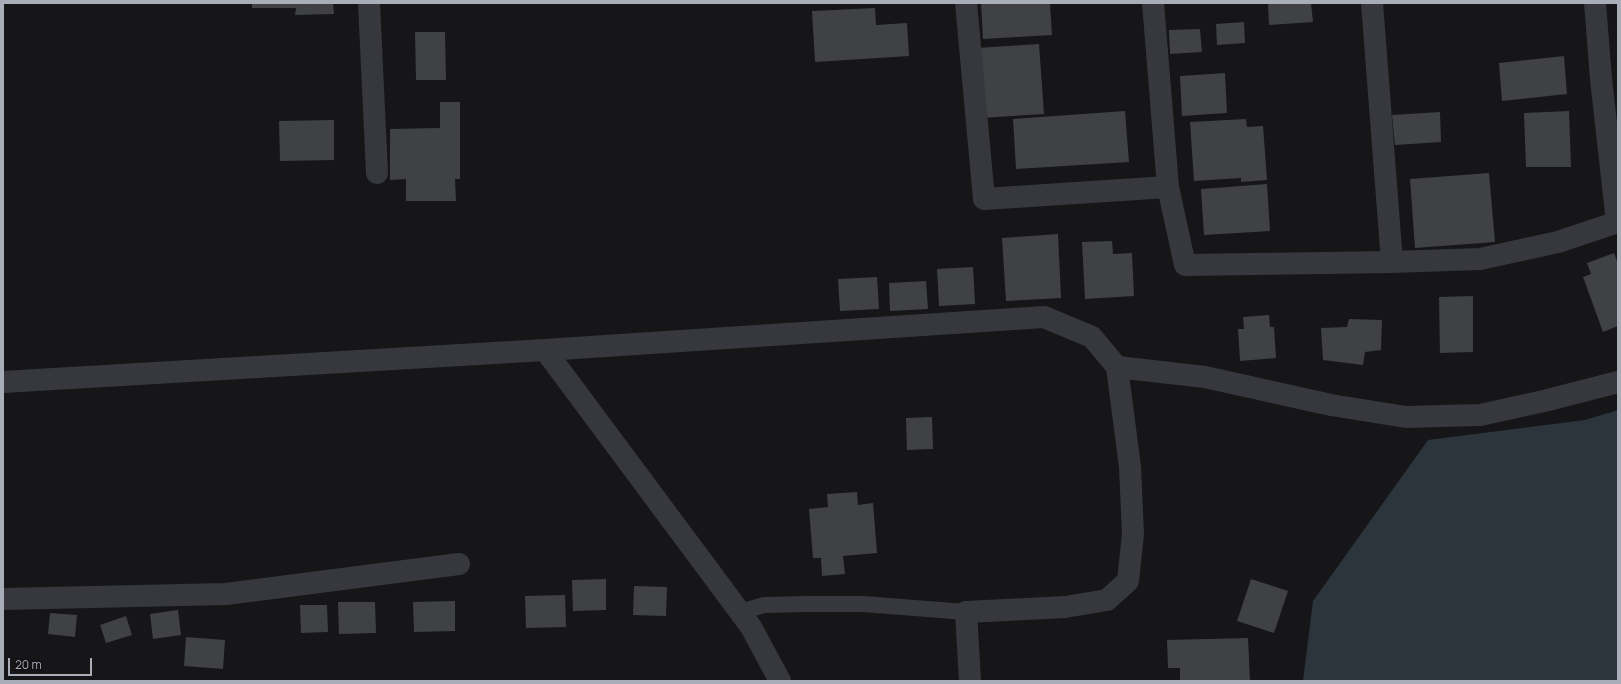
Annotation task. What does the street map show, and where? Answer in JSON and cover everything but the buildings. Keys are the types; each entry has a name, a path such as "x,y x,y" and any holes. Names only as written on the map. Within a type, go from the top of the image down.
{"street":[{"path":"369,3 377,173"},
{"path":"966,3 984,199 1168,187"},
{"path":"1153,3 1168,187 1185,265 1392,262 1480,258 1558,242 1618,222 1600,79 1595,3"},
{"path":"1372,3 1392,262"},
{"path":"3,382 545,350 1044,317 1092,337 1117,367 1130,467 1133,534 1128,581 1107,600 1065,607 966,612 970,681"},
{"path":"545,350 751,627 780,681"},
{"path":"1117,367 1205,377 1331,405 1406,417 1480,415 1544,401 1618,382"},
{"path":"3,599 226,594 459,564"}],"lane":[{"path":"740,612 764,605 863,604 966,612"}],"shaded area":[{"path":"1618,410 1618,681 1303,681 1313,601 1428,440 1585,420"}]}
